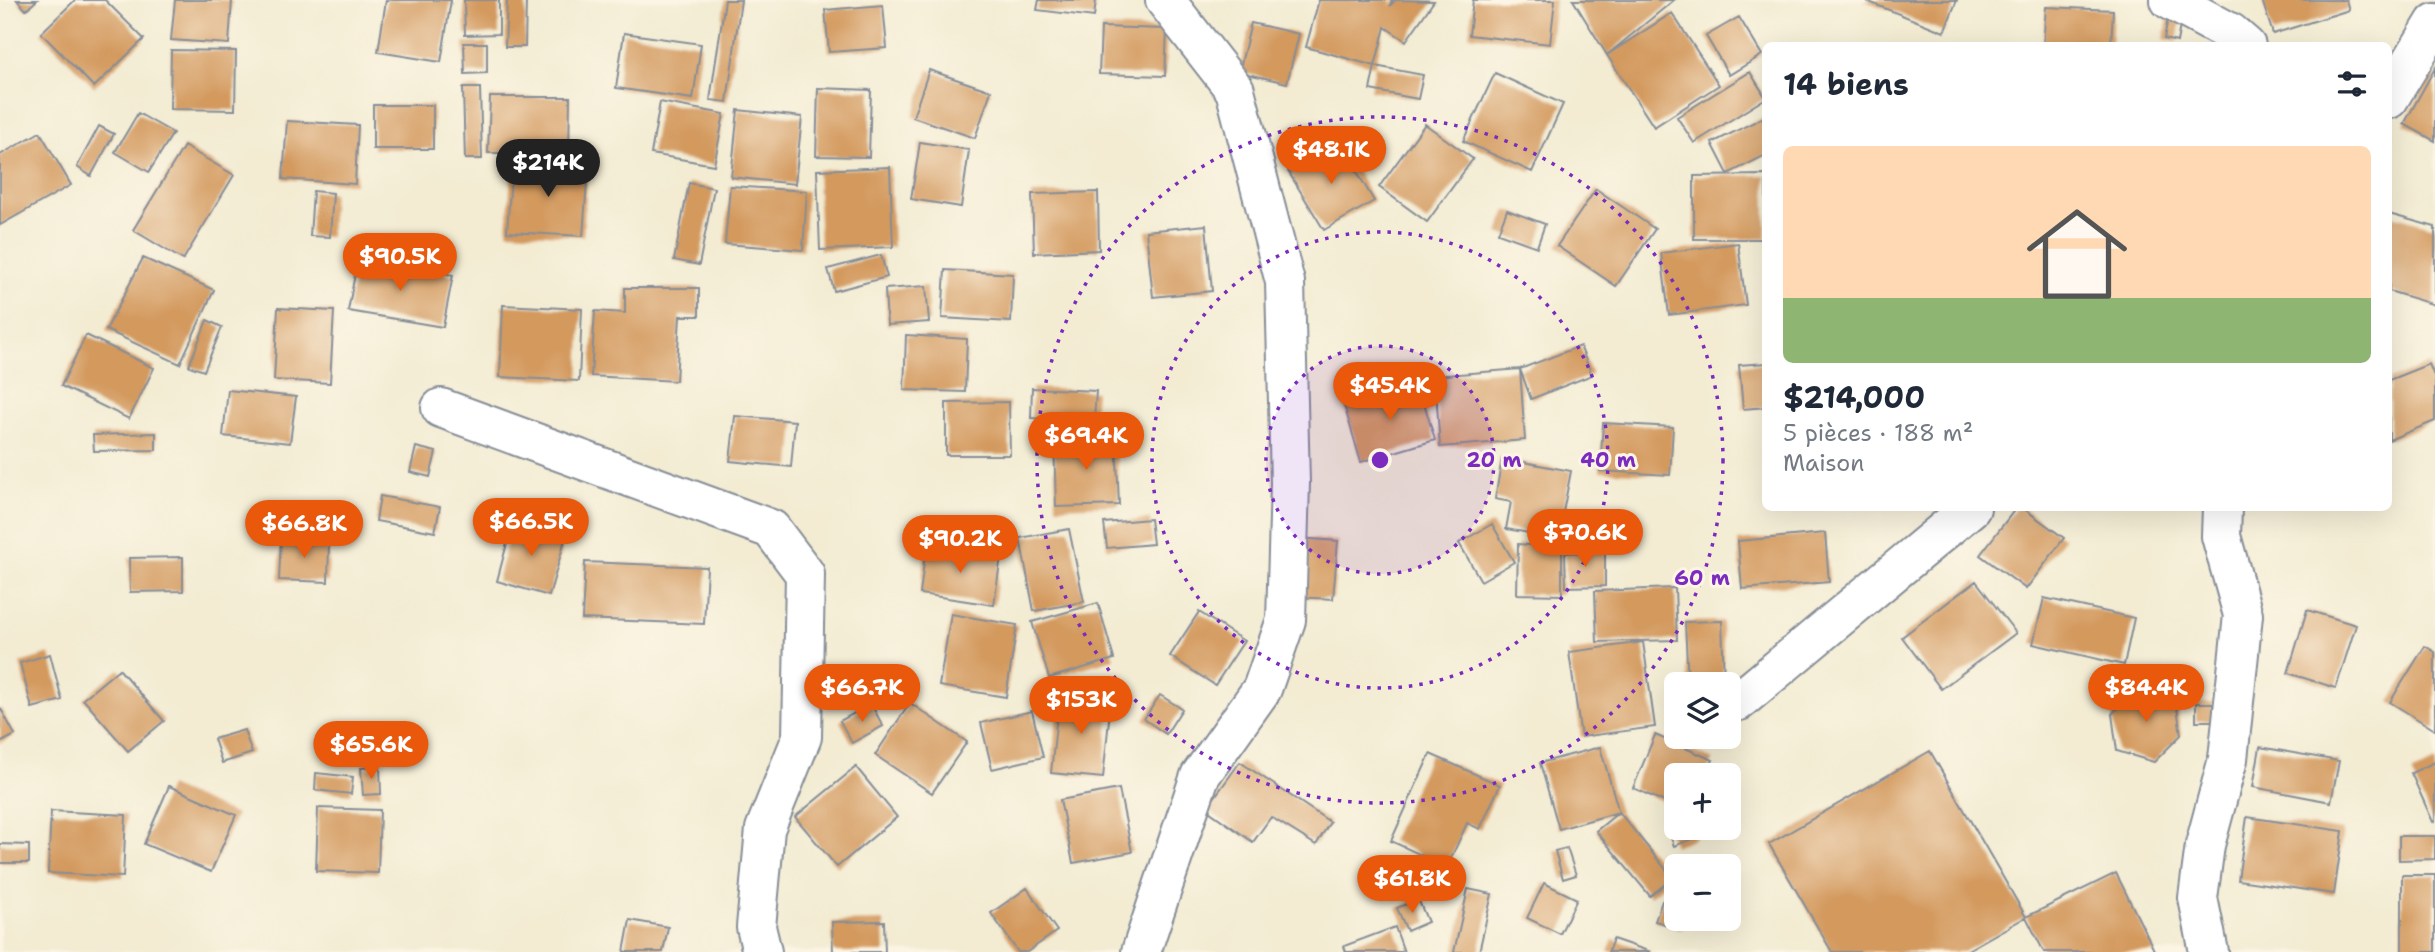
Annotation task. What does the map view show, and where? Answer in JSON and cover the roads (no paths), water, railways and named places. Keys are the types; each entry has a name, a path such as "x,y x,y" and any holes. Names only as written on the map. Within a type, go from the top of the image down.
{"street":[{"path":"1141,952 1200,776 1262,688 1286,620 1290,483 1284,282 1235,90 1165,0"},
{"path":"2170,0 2231,33 2241,42"},
{"path":"2392,94 2435,23"},
{"path":"442,408 771,529 806,574 802,737 765,829 756,927 762,952"},
{"path":"1741,699 1967,511"},
{"path":"2208,952 2198,898 2205,845 2228,759 2243,615 2221,536 2222,511"}]}
